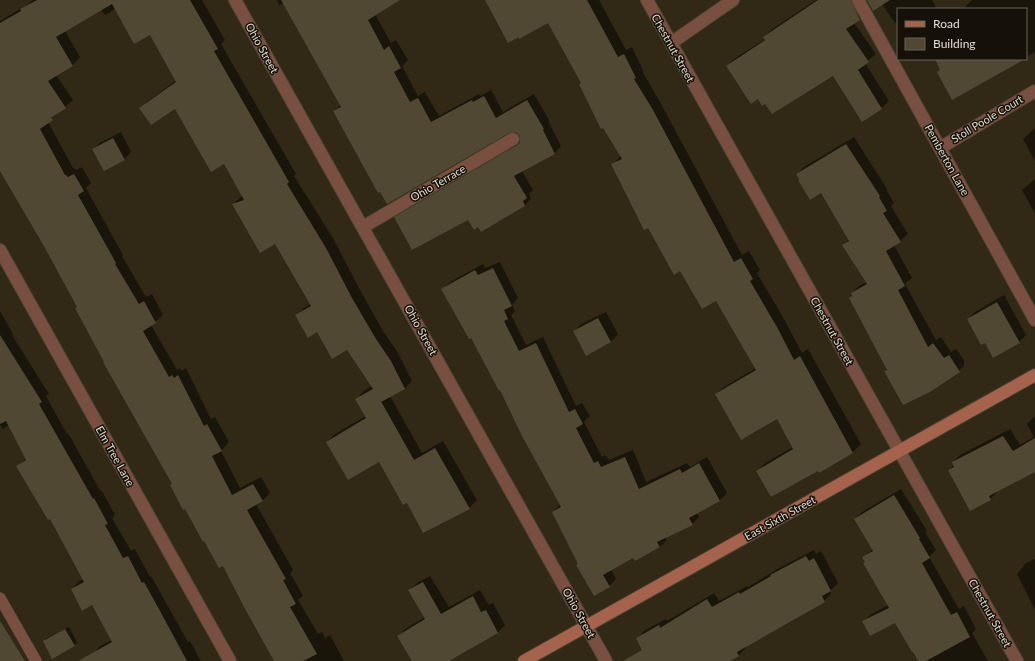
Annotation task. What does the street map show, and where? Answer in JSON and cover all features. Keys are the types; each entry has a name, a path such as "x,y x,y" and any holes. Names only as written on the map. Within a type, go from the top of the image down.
{"street":[{"name":"Ohio Street","path":"235,0 606,661"},
{"name":"Chestnut Street","path":"647,0 1017,661"},
{"path":"671,43 733,0"},
{"name":"Pemberton Lane","path":"858,0 1035,320"},
{"name":"Stoll Poole Court","path":"940,148 1035,91"},
{"name":"Ohio Terrace","path":"363,227 513,139"},
{"name":"Elm Tree Lane","path":"0,250 230,661"},
{"name":"East Sixth Street","path":"524,661 586,625 900,452 1035,375"}],"lane":[{"path":"0,598 36,661"}],"building":[{"path":"37,0 190,0 218,49 214,51 289,182 287,184 326,248 352,298 391,361 405,389 381,402 414,460 435,448 470,509 423,533 407,503 403,505 379,462 348,480 326,442 366,418 355,399 373,389 347,350 332,359 317,332 308,338 295,315 311,306 275,244 260,253 232,204 244,200 224,164 211,172 175,109 151,125 139,108 176,82 150,35 134,44 112,4 56,37 73,66 48,81 66,108 51,118 53,120 40,129 65,175 68,177 74,174 84,191 78,195 116,263 115,264 139,304 144,301 156,323 143,331 169,377 172,375 174,378 178,375 204,426 207,424 222,451 212,456 232,495 253,484 263,501 247,510 286,579 283,580 296,604 290,607 317,654 303,661 274,661 223,566 219,568 185,509 183,510 170,485 172,484 103,362 75,308 77,307 45,248 0,171 0,23 21,11 20,9"},
{"path":"281,0 400,0 368,20 384,50 389,46 401,68 394,72 410,102 418,98 431,122 472,100 473,102 484,96 496,118 527,100 544,129 543,130 555,154 514,176 527,198 523,201 525,206 481,232 478,227 474,230 468,220 412,250 394,217 517,145 520,142 520,136 516,132 509,133 387,204 380,192 378,193 333,111 341,107"},
{"path":"485,0 587,0 618,57 624,54 636,78 634,79 653,110 734,262 741,258 753,279 750,281 777,327 794,360 800,356 853,453 819,473 818,471 771,497 756,471 793,449 777,419 741,440 715,394 756,370 716,301 702,309 680,271 674,275 648,228 644,230 611,164 622,159 603,128 601,129 579,84 581,83 548,23 519,39 519,37 508,43"},
{"path":"818,0 851,0 860,20 846,29 869,62 858,70 882,109 862,122 833,76 772,114 765,104 762,106 758,99 751,104 726,66 765,40 763,37"},
{"path":"867,0 890,0 873,11"},
{"path":"935,60 1023,60 952,100 937,72 940,70"},
{"path":"113,138 125,160 104,171 92,149"},
{"path":"846,144 880,196 879,197 887,211 883,213 901,242 886,251 905,286 898,290 928,347 933,343 944,358 949,355 960,372 930,392 903,405 884,371 887,370 849,298 852,296 851,293 867,284 842,245 849,241 821,193 810,200 796,174"},
{"path":"493,268 512,306 504,310 508,319 504,321 519,351 536,343 569,412 575,409 583,424 576,428 594,463 598,461 601,467 625,457 639,489 680,469 682,473 699,463 720,501 689,518 693,525 657,542 660,547 635,561 633,558 603,575 610,587 594,596 576,565 578,564 552,512 561,507 522,436 500,390 499,391 471,338 469,339 441,289 475,270 478,275"},
{"path":"997,302 1020,343 993,358 985,343 981,345 967,319"},
{"path":"598,318 611,342 586,356 573,331"},
{"path":"0,335 42,402 39,404 93,499 94,498 108,524 105,525 123,558 128,556 142,583 144,582 187,661 78,661 112,642 92,605 82,611 71,589 84,582 50,519 48,520 16,466 26,460 6,421 0,424"},
{"path":"1003,436 1013,451 1035,438 1035,472 989,496 991,500 970,511 948,470 954,467 952,462"},
{"path":"894,495 920,538 919,539 930,558 922,563 951,615 957,612 970,637 926,661 918,661 895,623 870,636 862,621 889,608 863,563 865,562 862,557 873,551 854,519"},
{"path":"806,556 809,561 814,558 831,591 822,596 825,602 737,652 739,656 730,661 623,661 642,650 636,638 659,625 660,628 707,599 712,607 739,592 740,594 771,576 770,575"},
{"path":"423,582 441,614 473,596 481,612 486,610 498,633 449,661 412,661 397,636 425,619 408,590"},
{"path":"0,621 25,661 0,661"},
{"path":"65,629 75,646 52,659 43,641"}]}
